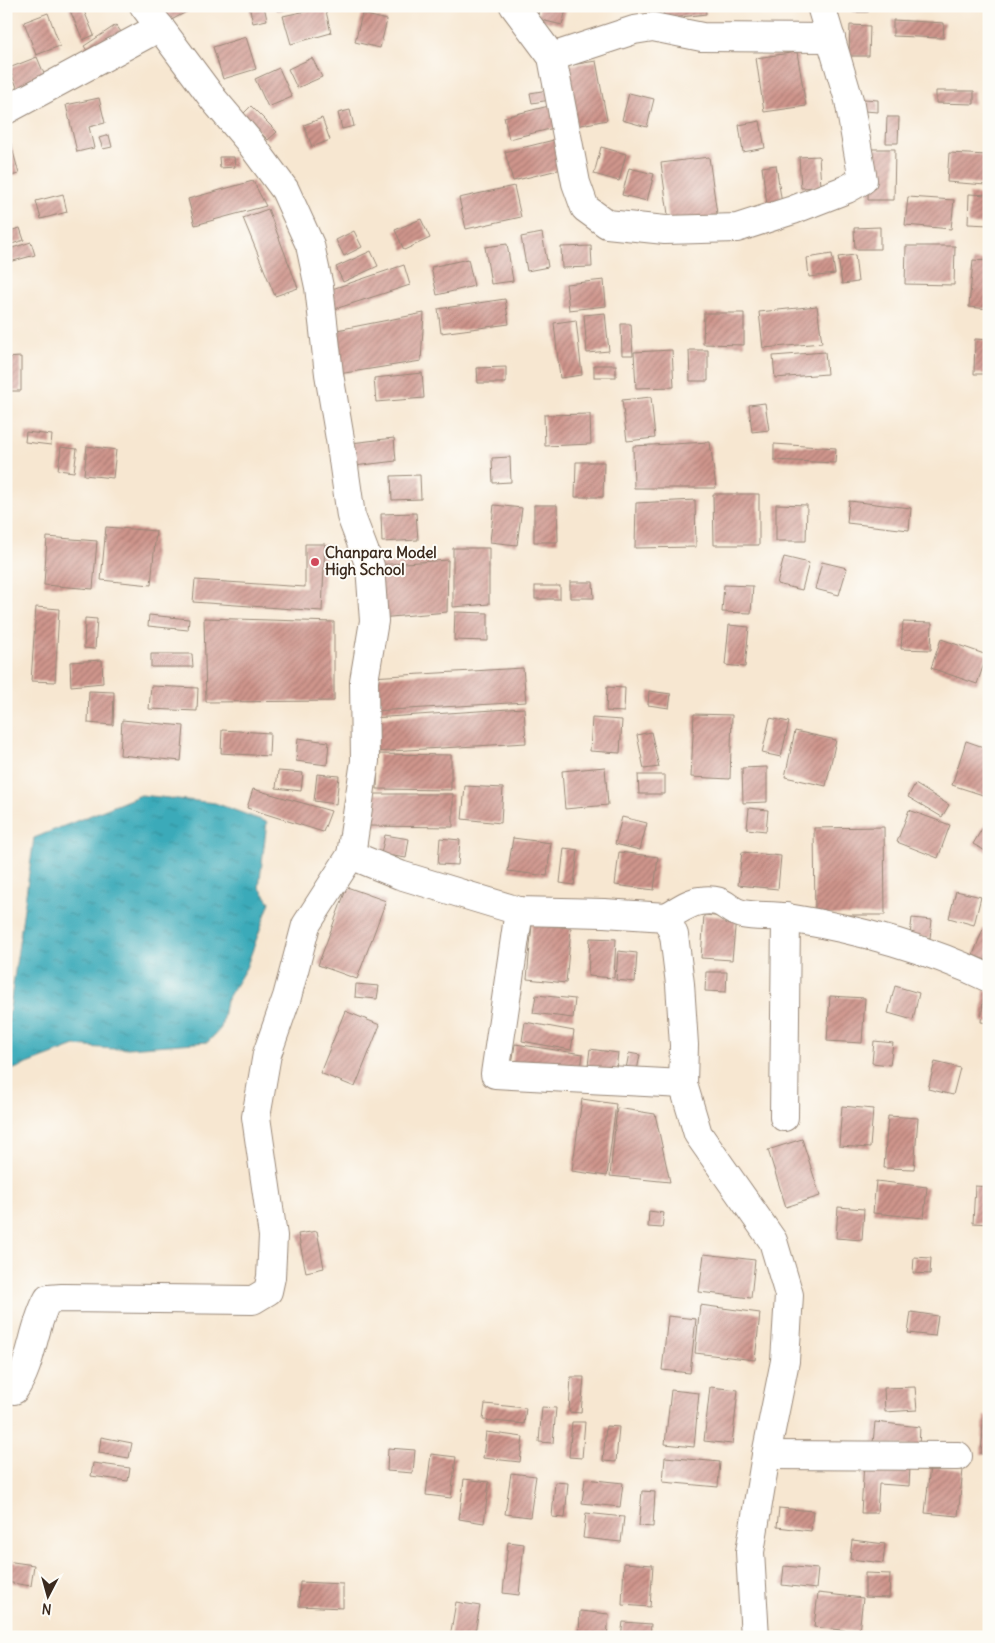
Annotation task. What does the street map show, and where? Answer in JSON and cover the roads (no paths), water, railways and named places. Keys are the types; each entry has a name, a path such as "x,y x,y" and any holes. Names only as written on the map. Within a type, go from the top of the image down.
{"street":[{"path":"514,6 552,57 576,183 585,208 607,224 665,230 737,228 793,210 847,189 863,180 850,100 821,6"},
{"path":"6,110 152,16 214,100 248,140 285,190 310,245 319,287 329,374 350,516 370,566 374,621 364,681 365,761 351,855 306,925 287,997 267,1054 256,1117 273,1236 271,1277 268,1291 253,1300 48,1299 40,1312 22,1378 14,1390 6,1388"},
{"path":"552,57 634,30 653,28 702,36 831,38"},
{"path":"351,855 400,875 520,911 666,917 699,900 718,900 740,914 786,917 840,927 901,944 953,961 989,978"},
{"path":"520,911 495,1074 683,1084"},
{"path":"666,917 674,935 680,984 684,1045 683,1084 698,1134 773,1240 789,1295 785,1361 766,1455 750,1552 755,1637"},
{"path":"784,1117 786,917"},
{"path":"766,1455 958,1456"}],"water":[{"path":"141,795 215,803 267,822 259,887 270,902 246,968 226,1001 221,1028 208,1042 114,1049 75,1046 6,1072 6,1034 34,838"}],"place":[{"name":"Chanpara Model High School","path":"315,562"}]}
